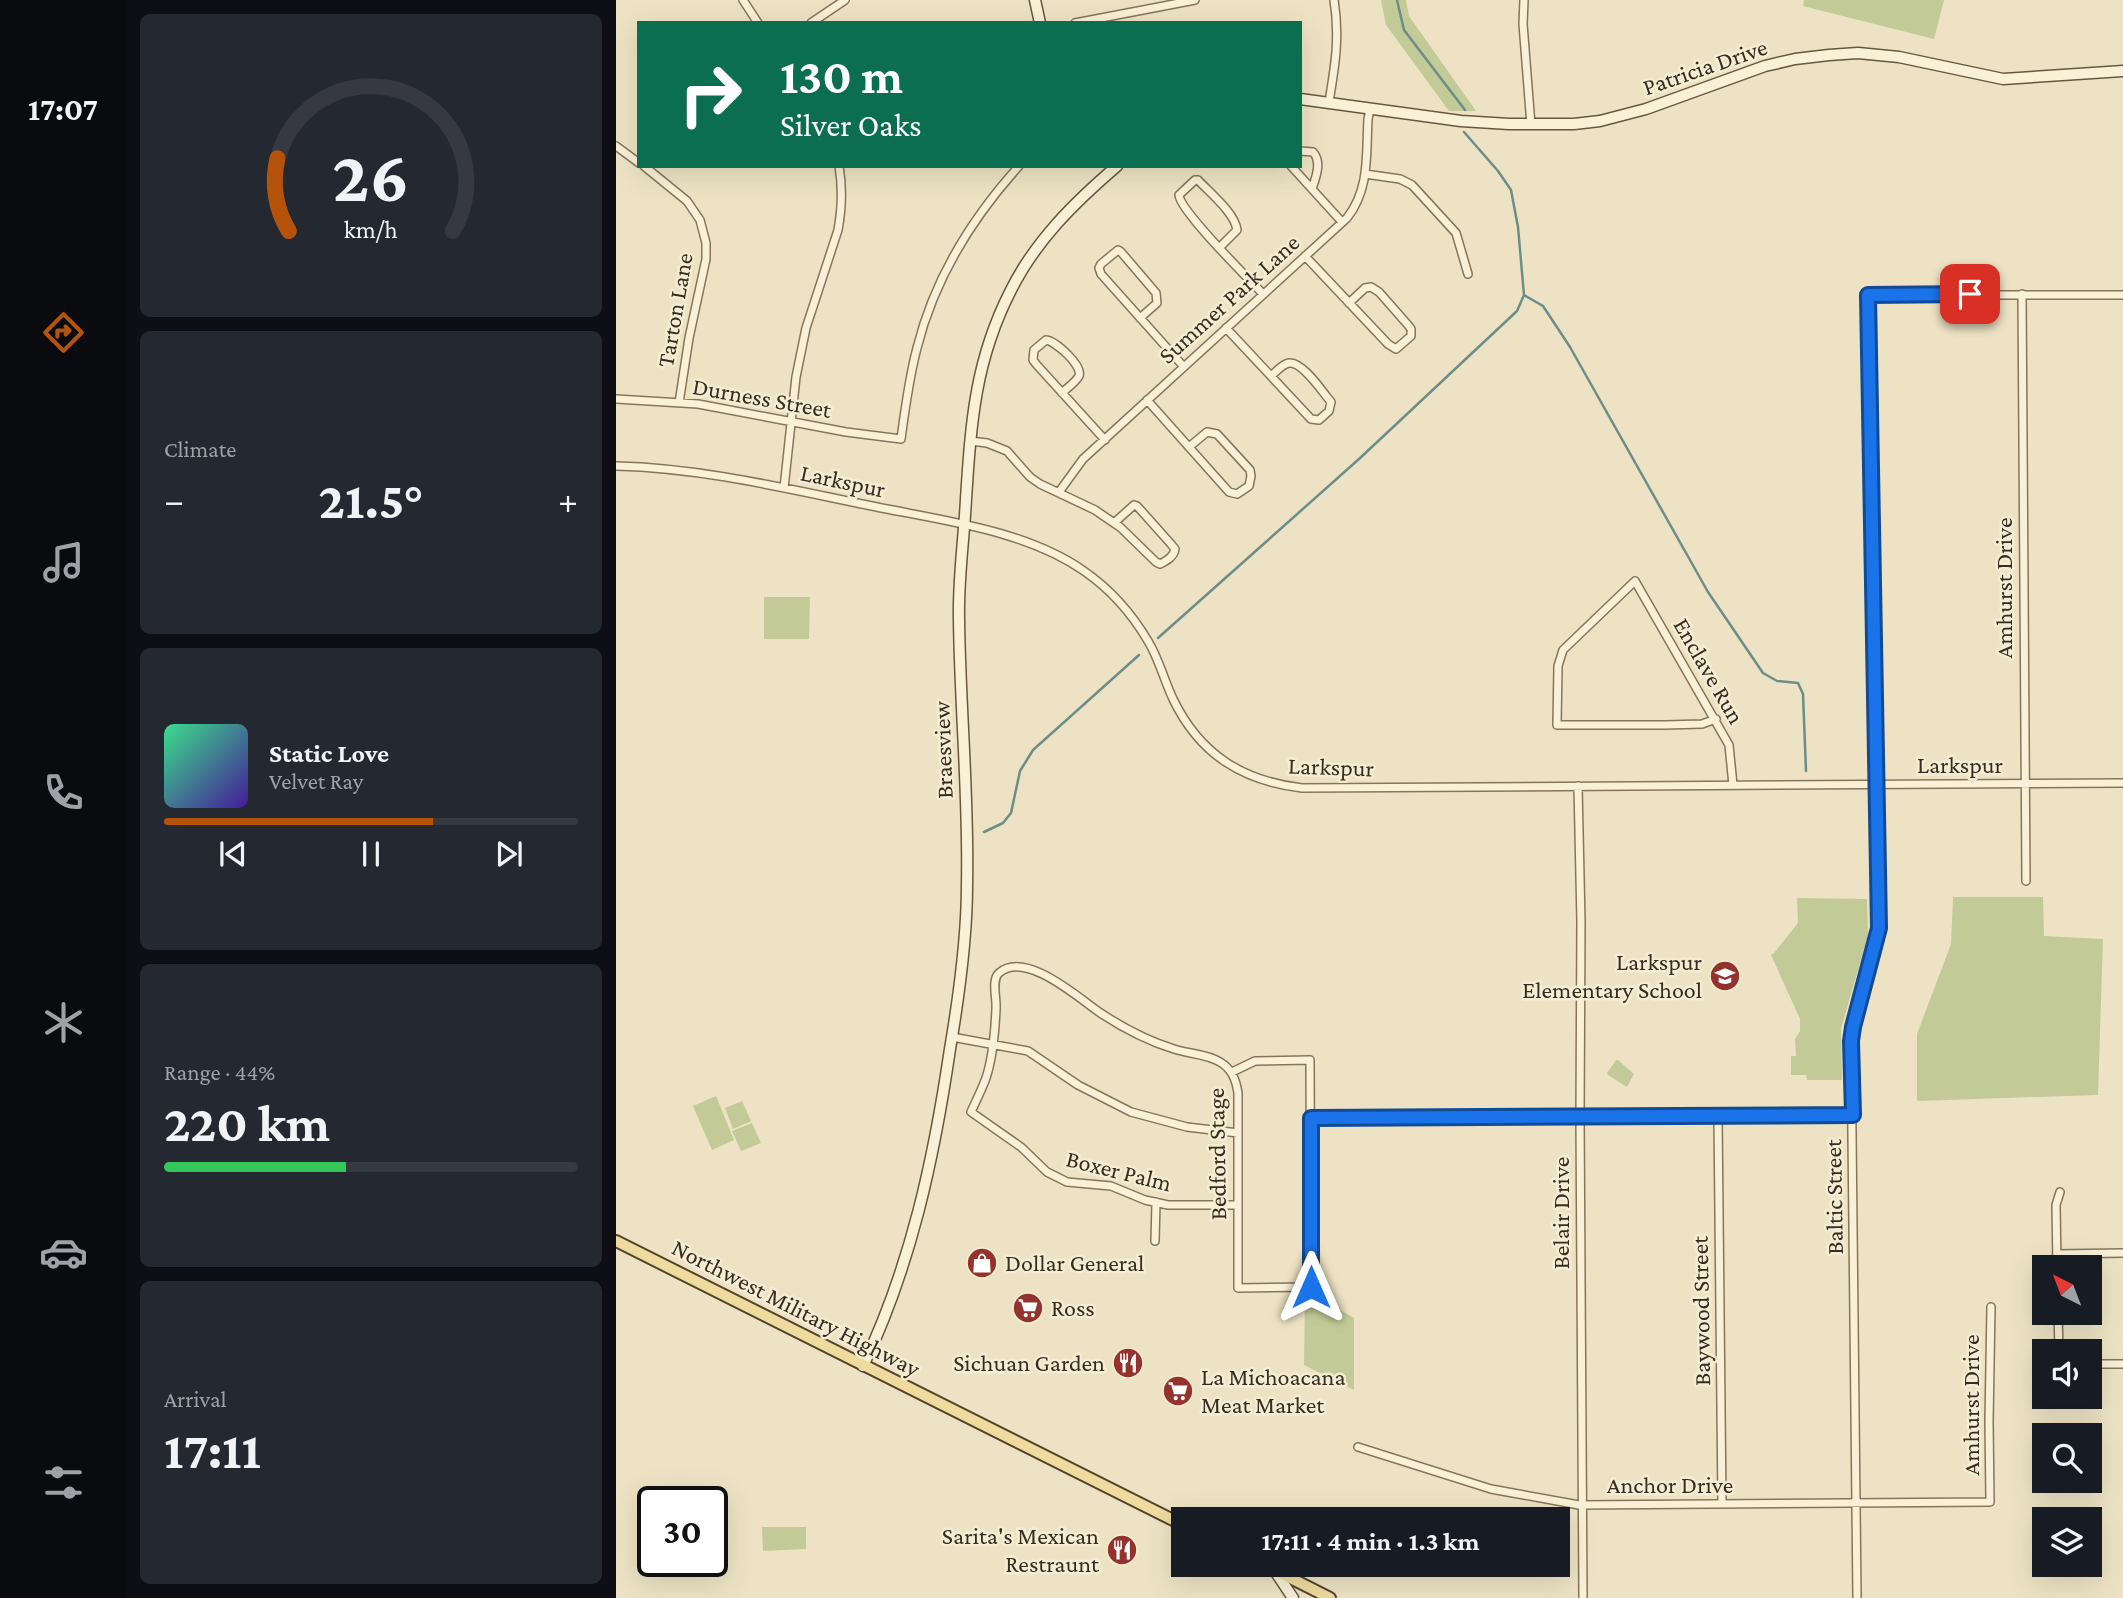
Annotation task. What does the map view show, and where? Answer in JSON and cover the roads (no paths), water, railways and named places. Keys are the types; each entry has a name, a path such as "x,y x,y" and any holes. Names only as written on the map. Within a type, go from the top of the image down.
{"main road":[{"name":"Northwest Military Highway","path":"616,1241 1171,1519"},
{"path":"1287,1577 1330,1598"}],"street":[{"path":"743,0 757,21"},
{"path":"814,21 845,0"},
{"path":"1035,0 1040,21"},
{"path":"1085,21 1195,0"},
{"path":"1329,102 1338,44 1334,0"},
{"path":"1524,0 1531,125"},
{"name":"Patricia Drive","path":"1302,99 1461,121 1531,125 1574,124 1625,116 1765,66 1829,55 1858,53 1899,57 2003,79 2123,71"},
{"name":"Summer Park Lane","path":"1059,492 1078,465 1342,222 1358,201 1366,174 1370,109"},
{"path":"616,146 637,162"},
{"path":"1302,151 1313,152 1317,158 1317,174 1312,189"},
{"name":"Tarton Lane","path":"649,168 687,201 700,220 706,243 706,259 689,338 679,403"},
{"path":"785,488 796,377 806,328 841,214 839,168"},
{"name":"Durness Street","path":"616,399 679,403 901,439 917,346 932,303 950,262 974,222 1017,168"},
{"name":"Braesview","path":"863,1366 893,1298 914,1228 933,1152 952,1037 967,887 959,617 975,393 996,321 1031,256 1054,226 1115,168"},
{"path":"1293,168 1342,222"},
{"path":"1366,174 1400,179 1412,185 1455,233 1468,274"},
{"path":"1220,247 1237,230 1236,222 1198,180 1195,180 1181,191 1179,199 1220,247 1263,294"},
{"path":"1140,318 1157,303 1156,293 1118,250 1101,264 1101,274 1140,318 1184,367"},
{"path":"1305,256 1349,303 1392,347 1400,347 1411,336 1408,325 1380,292 1371,287 1365,288 1349,303"},
{"path":"2022,294 2123,295"},
{"name":"Baltic Street","path":"1857,1598 1851,1041 1879,928 1868,295 2022,294"},
{"name":"Amhurst Drive","path":"2022,294 2026,881"},
{"path":"1226,328 1311,419 1319,420 1329,411 1331,402 1297,364 1289,363 1271,376"},
{"path":"1062,393 1077,379 1078,368 1055,342 1046,340 1034,350 1033,360 1062,393 1105,440"},
{"path":"1147,400 1229,492 1237,494 1249,486 1250,470 1217,434 1207,432 1189,447"},
{"path":"970,441 1001,447 1030,477 1095,510 1138,542 1156,562 1160,564 1166,561 1175,552 1137,506 1134,505 1114,523"},
{"name":"Larkspur","path":"616,466 710,474 785,488 1001,533 1044,548 1075,565 1104,587 1136,623 1158,660 1173,698 1193,730 1215,754 1241,772 1271,784 1302,788 2123,783"},
{"name":"Enclave Run","path":"1716,719 1703,724 1557,725 1558,666 1563,650 1635,581 1716,719 1729,745 1733,785"},
{"name":"Belair Drive","path":"1578,786 1581,922 1583,1598"},
{"name":"Bedford Stage","path":"992,1045 996,982 999,973 1010,968 1027,969 1061,983 1094,1009 1136,1034 1209,1058 1223,1064 1232,1072 1238,1093 1238,1288 1311,1287 1311,1118"},
{"path":"952,1037 1033,1053 1079,1086 1131,1111 1187,1127 1238,1133"},
{"name":"Boxer Palm","path":"992,1045 986,1080 971,1112 1021,1147 1043,1169 1056,1177 1079,1184 1111,1186 1156,1202 1184,1206 1238,1206"},
{"path":"1232,1072 1255,1061 1310,1060 1311,1118 1853,1115"},
{"name":"Baywood Street","path":"1718,1117 1722,1504"},
{"path":"2060,1192 2056,1205 2057,1254 2123,1253"},
{"path":"1155,1241 1156,1202"},
{"name":"Amhurst Drive","path":"1990,1502 1991,1307"},
{"path":"2102,1364 2123,1364"},
{"name":"Anchor Drive","path":"1358,1447 1491,1489 1583,1505 1990,1502"},
{"path":"1279,1577 1293,1598"}],"waterway":[{"path":"1397,0 1404,30 1465,110"},
{"path":"1158,638 1359,459 1517,311 1524,295 1518,227 1511,190 1464,132"},
{"path":"1524,295 1543,306 1570,347 1708,592 1763,673 1777,681 1798,683 1803,694 1806,771"},
{"path":"984,832 1003,823 1011,813 1020,771 1033,750 1139,655"}],"place":[{"name":"Larkspur Elementary School","path":"1725,976"},
{"name":"Dollar General","path":"982,1263"},
{"name":"Ross","path":"1028,1308"},
{"name":"Sichuan Garden","path":"1128,1363"},
{"name":"La Michoacana Meat Market","path":"1178,1391"},
{"name":"Sarita's Mexican Restraunt","path":"1122,1550"}]}
